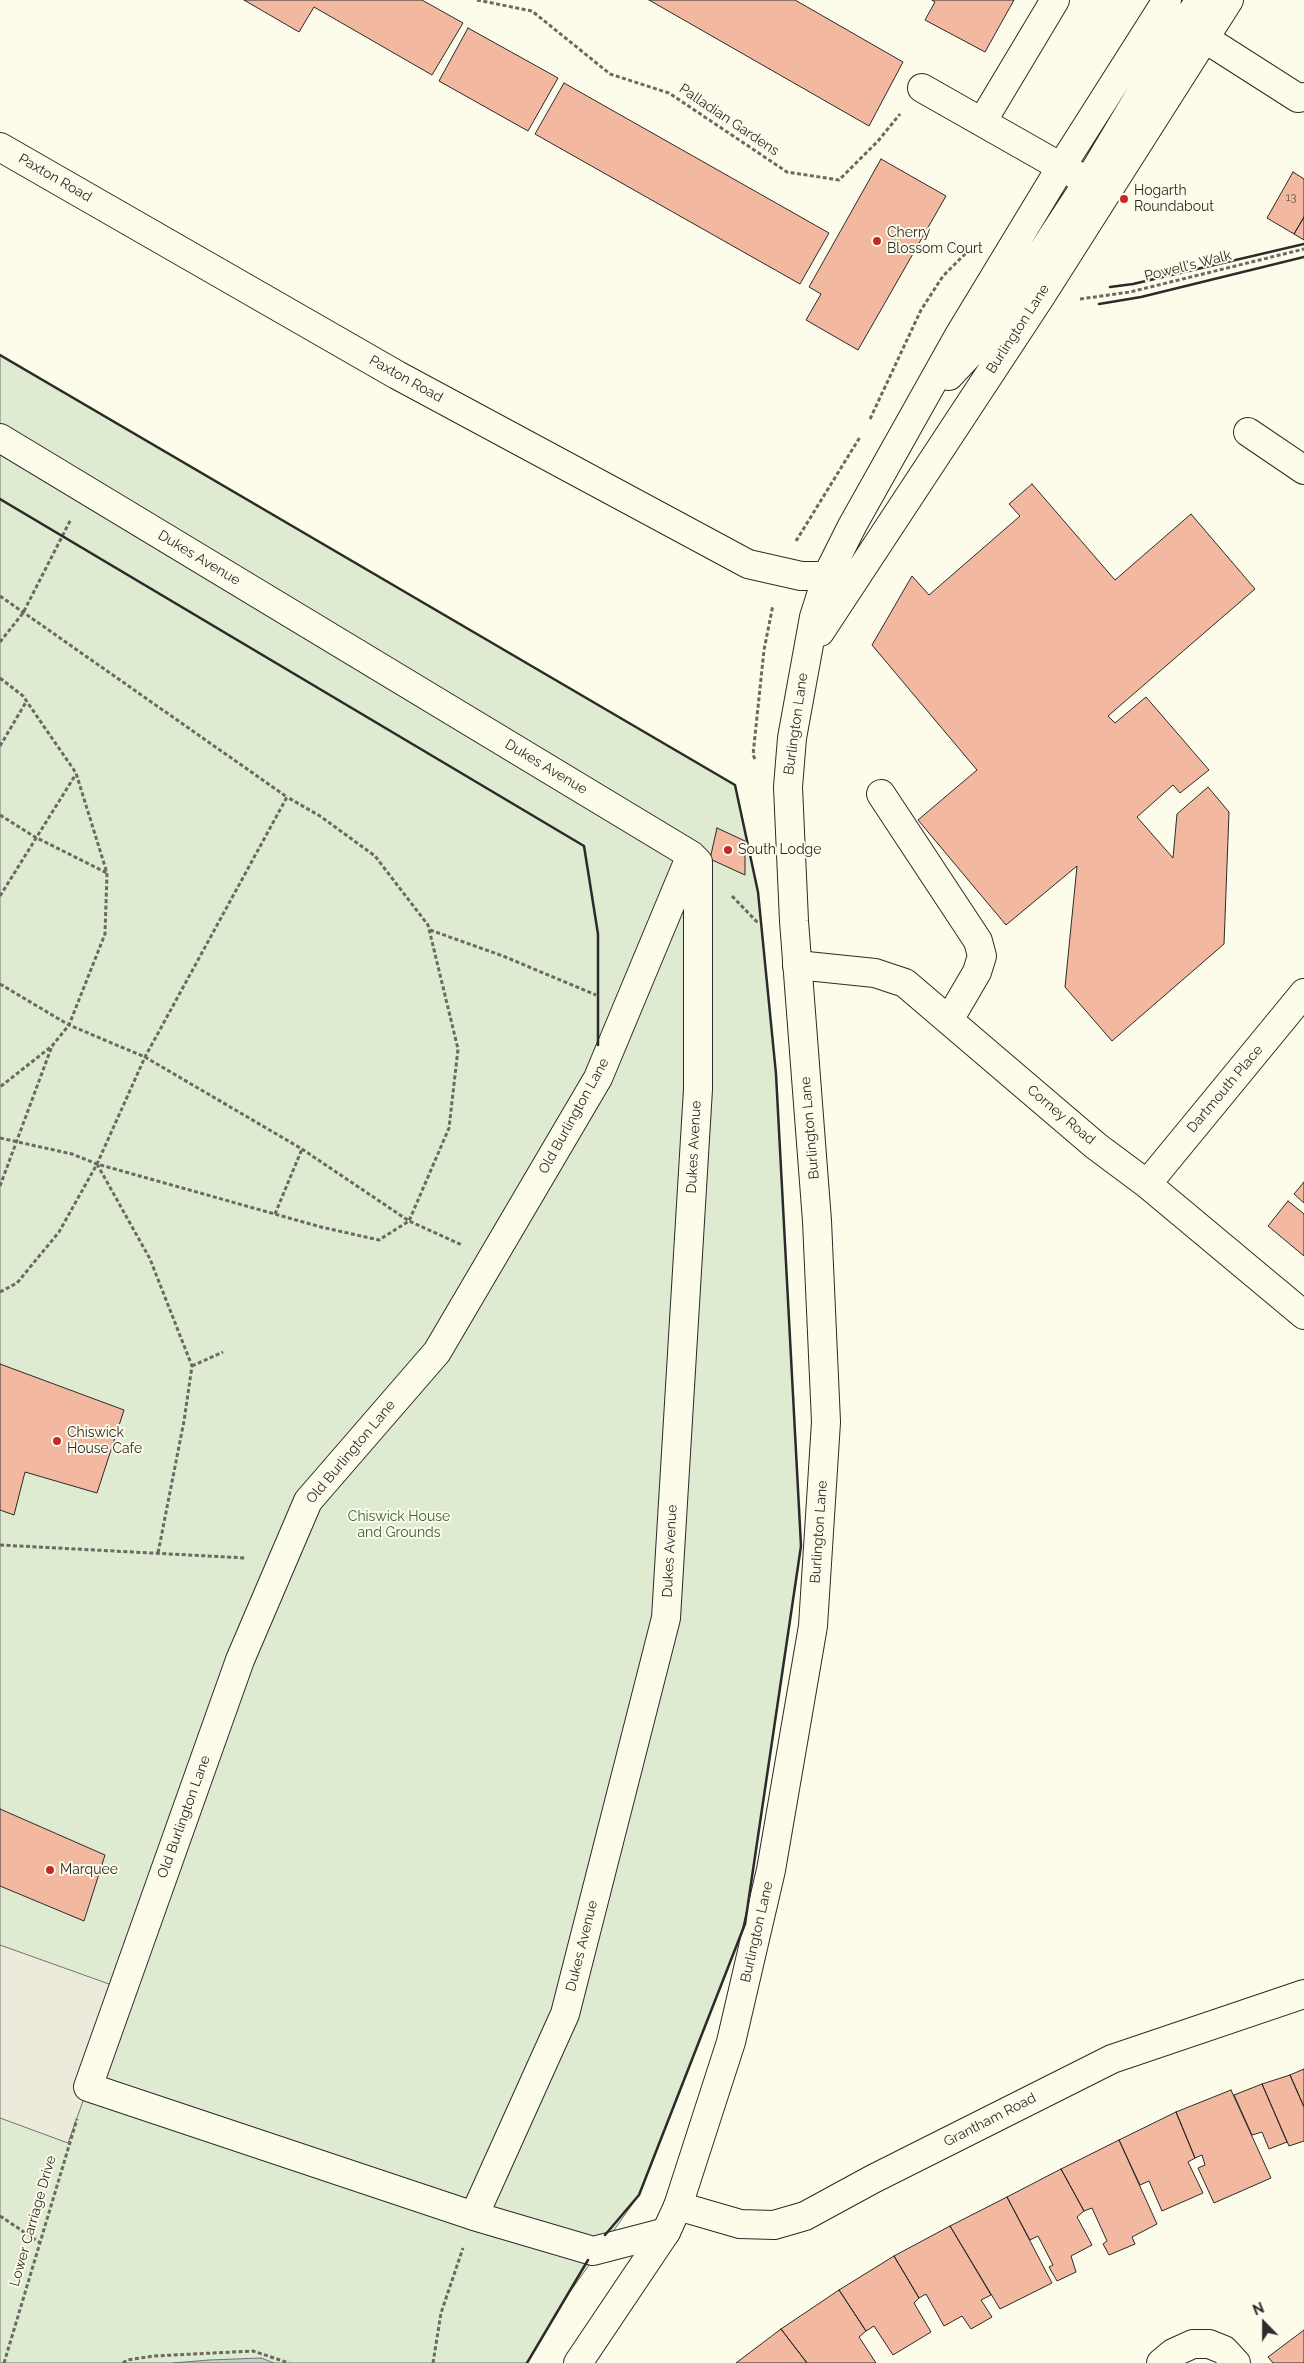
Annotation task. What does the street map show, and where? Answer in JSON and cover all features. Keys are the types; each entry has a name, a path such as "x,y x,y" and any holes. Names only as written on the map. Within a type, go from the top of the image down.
{"main road":[{"path":"982,122 1055,0"},
{"name":"Burlington Lane","path":"578,2363 666,2232 678,2206 734,2032 771,1870 813,1626 826,1422 817,1221 797,965 788,787 792,738 814,617 827,576 852,526 958,337 1061,167 1168,0"},
{"path":"919,408 980,342 1024,280 1098,186 1168,48 1200,0"},
{"name":"Burlington Lane","path":"806,657 827,619 1036,304 1098,186 1230,0"},
{"path":"1204,38 1298,98 1304,97"},
{"path":"922,88 1098,186"},
{"name":"Paxton Road","path":"0,147 398,375 748,564 801,576 827,576"},
{"path":"1248,432 1304,470"},
{"name":"Dukes Avenue","path":"0,438 691,855 698,862 698,1089 666,1618 565,2014 474,2216"},
{"path":"881,794 978,941 982,956 978,972 949,1020"},
{"name":"Old Burlington Lane","path":"88,2087 240,1660 308,1501 437,1352 598,1078 691,855"},
{"name":"Corney Road","path":"797,965 875,974 905,983 1096,1146 1147,1184 1304,1315"},
{"name":"Dartmouth Place","path":"1147,1184 1304,994"},
{"name":"Grantham Road","path":"678,2206 740,2224 774,2225 805,2216 873,2179 1112,2059 1304,1994"},
{"path":"88,2087 474,2216 593,2250 666,2232"},
{"path":"1162,2363 1173,2353 1193,2344 1209,2344 1224,2350 1236,2363"}],"path":[{"name":"Palladian Gardens","path":"477,0 532,10 610,74 669,93 787,172 839,180 878,141 922,88"},
{"name":"Powell's Walk","path":"1075,300 1130,292 1304,249"},
{"path":"0,642 23,613 72,517"},
{"path":"0,596 287,797 320,816 375,856 428,925 458,1049 449,1128 409,1221 379,1240 321,1227 97,1164 72,1154 0,1138"},
{"path":"755,740 764,650 775,597"},
{"path":"0,678 23,696 76,773 107,873 105,934 69,1025 52,1046 0,1087"},
{"path":"0,746 26,702"},
{"path":"0,896 76,773"},
{"path":"0,1292 16,1283 59,1232 97,1164 145,1057 287,797"},
{"path":"0,815 35,837 107,873"},
{"path":"429,930 503,956 627,1008"},
{"path":"0,984 69,1025 145,1057 302,1149 409,1221 492,1258"},
{"path":"0,1186 52,1046"},
{"path":"275,1214 302,1149"},
{"path":"97,1164 150,1259 192,1366 184,1421 158,1553"},
{"path":"192,1366 223,1352"},
{"path":"0,1545 282,1561"},
{"name":"Lower Carriage Drive","path":"4,2363 68,2143 88,2087"},
{"path":"0,2216 39,2242"},
{"path":"433,2363 441,2313 474,2216"},
{"path":"123,2363 127,2360 154,2356 253,2351 288,2363"}],"green space":[{"name":"Chiswick House and Grounds","path":"0,355 735,785 758,892 776,1074 801,1546 745,1924 639,2195 562,2303 527,2363 0,2363"}],"shaded area":[{"path":"0,1945 123,1989 68,2143 0,2118"},
{"path":"261,2358 274,2363 173,2363 209,2360"}],"building":[{"path":"244,0 422,0 463,23 432,75 314,7 299,32"},
{"path":"649,0 795,0 903,62 869,126"},
{"path":"932,0 1014,0 985,52 925,20 935,2"},
{"path":"468,28 558,78 528,131 439,81"},
{"path":"564,83 829,233 800,284 535,134"},
{"name":"Cherry Blossom Court","path":"881,159 946,196 858,350 806,320 821,294 809,287"},
{"path":"1293,172 1304,179 1304,217 1294,234 1267,218"},
{"path":"1304,217 1304,240 1294,234"},
{"path":"1032,484 1115,580 1191,514 1255,589 1108,716 1115,723 1146,697 1209,770 1180,793 1173,785 1137,817 1173,858 1177,814 1208,787 1229,812 1224,944 1112,1041 1065,987 1077,866 1006,925 918,820 977,770 872,645 912,576 929,595 1020,516 1009,504"},
{"name":"South Lodge","path":"717,828 745,841 745,875 710,859"},
{"path":"1304,1182 1304,1203 1294,1194"},
{"path":"1288,1201 1304,1214 1304,1256 1268,1226"},
{"name":"Chiswick House Cafe","path":"0,1364 124,1410 97,1493 25,1472 14,1515 0,1510"},
{"name":"Marquee","path":"0,1809 105,1855 84,1921 0,1886"},
{"path":"1304,2069 1304,2107 1290,2075"},
{"path":"1290,2075 1304,2107 1304,2141 1289,2146 1262,2084"},
{"path":"1262,2084 1287,2142 1269,2149 1262,2132 1252,2135 1234,2095"},
{"path":"1231,2090 1271,2178 1214,2203 1198,2168 1205,2165 1202,2155 1195,2158 1176,2112"},
{"path":"1176,2112 1195,2158 1188,2162 1203,2193 1162,2211 1149,2181 1140,2185 1119,2140"},
{"path":"1119,2140 1157,2224 1132,2237 1135,2244 1109,2255 1103,2244 1107,2241 1092,2208 1084,2211 1061,2169"},
{"path":"1061,2169 1084,2211 1077,2217 1092,2245 1071,2256 1076,2272 1057,2281 1049,2267 1053,2265 1038,2236 1030,2240 1007,2197"},
{"path":"1007,2197 1052,2283 1000,2309 950,2226"},
{"path":"950,2226 991,2295 981,2300 992,2317 971,2329 962,2316 944,2326 926,2294 919,2298 894,2256"},
{"path":"894,2256 919,2298 914,2303 931,2332 893,2355 874,2326 866,2331 839,2290"},
{"path":"839,2290 866,2331 859,2337 876,2363 807,2363 781,2329"},
{"path":"781,2329 807,2363 736,2363"},
{"path":"1304,2330 1304,2363 1273,2363 1268,2357"}],"wall":[{"path":"1110,287 1133,284 1304,244"},
{"path":"1099,304 1141,297 1304,257"},
{"path":"0,355 735,785 758,892 776,1074 801,1546 745,1924 639,2195 605,2235"},
{"path":"0,499 584,846 598,934 598,1045"},
{"path":"527,2363 588,2260"}],"place":[{"name":"Hogarth Roundabout","path":"1124,199"},
{"name":"Cherry Blossom Court","path":"877,241"},
{"name":"South Lodge","path":"728,850"},
{"name":"Chiswick House Cafe","path":"57,1441"},
{"name":"Marquee","path":"50,1870"}]}
